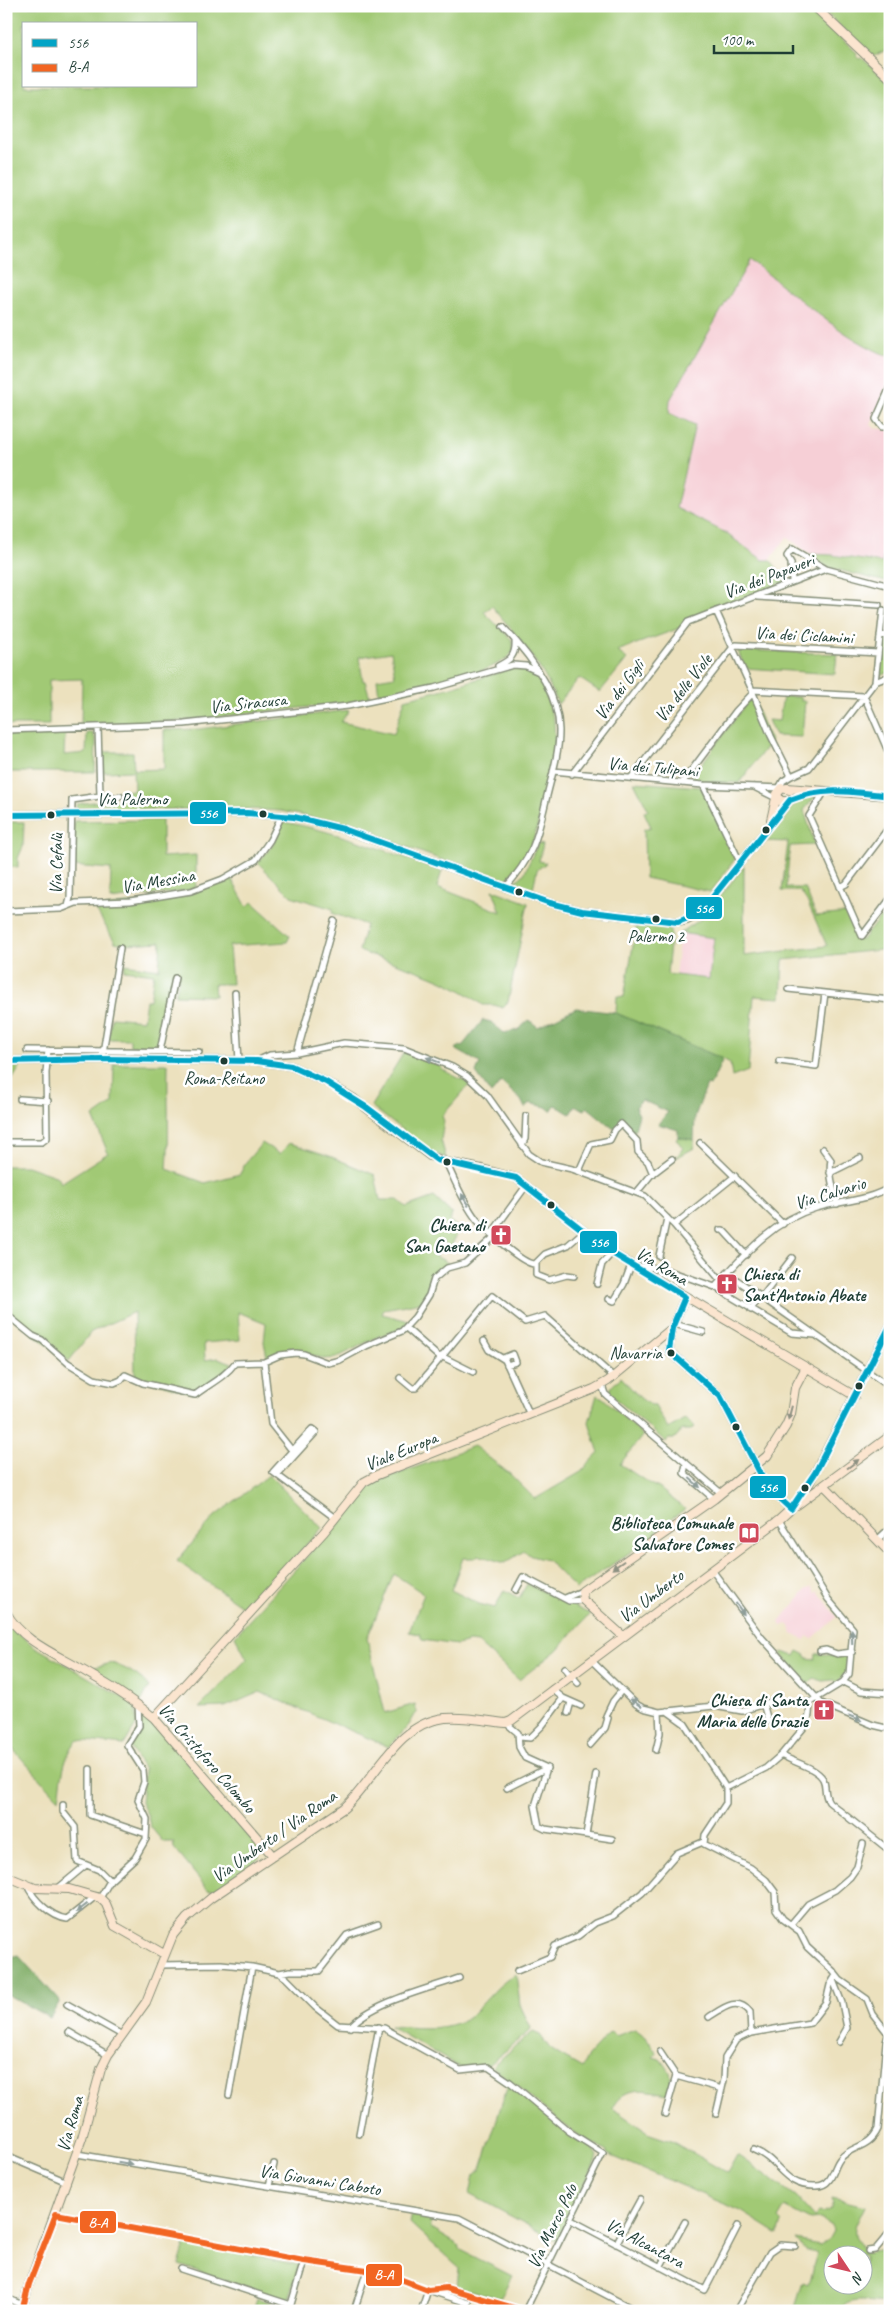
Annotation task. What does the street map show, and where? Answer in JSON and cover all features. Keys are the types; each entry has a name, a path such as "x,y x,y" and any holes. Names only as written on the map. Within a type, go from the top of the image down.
{"street":[{"path":"814,6 890,78"},
{"path":"890,387 876,419 882,427 890,427"},
{"path":"792,582 791,563 787,556 792,549 826,569"},
{"name":"Via dei Papaveri","path":"688,622 826,569 890,586"},
{"path":"770,591 771,599"},
{"path":"754,597 881,607 881,633 876,653 874,683"},
{"name":"Via delle Viole","path":"631,778 733,647 716,611"},
{"name":"Via dei Gigli","path":"572,774 688,622"},
{"path":"502,627 515,640 539,672 547,688 558,720 558,741 553,771 531,854 522,870 505,888"},
{"path":"881,633 890,636"},
{"path":"515,640 512,662 539,672"},
{"name":"Via dei Ciclamini","path":"733,647 736,645 876,653"},
{"path":"733,647 791,776"},
{"name":"Via Siracusa","path":"6,730 184,724 348,706 434,688 489,671 512,662 521,655 528,656"},
{"path":"768,826 774,814 780,791 791,776 809,768 874,683 890,676"},
{"path":"752,691 864,696"},
{"path":"682,783 752,691"},
{"path":"864,696 890,756"},
{"path":"98,727 100,796 106,800 120,796"},
{"name":"Via dei Tulipani","path":"553,771 703,785 751,786 780,791"},
{"path":"703,785 740,862"},
{"path":"751,786 791,792 790,800"},
{"path":"780,791 822,791 890,796"},
{"path":"780,791 782,802 800,795 822,791"},
{"path":"822,791 809,816 862,936 890,899"},
{"name":"Via Cefalù","path":"68,906 70,898 70,814 72,800 100,796"},
{"name":"Via Palermo","path":"6,815 247,813 282,815 343,829 505,888 568,908 678,922 687,920 700,913 790,800"},
{"name":"Via Messina","path":"6,911 61,909 76,903 130,901 181,894 213,884 256,860 270,840 282,815"},
{"path":"840,887 846,884 890,826"},
{"path":"297,1054 334,921"},
{"path":"102,1060 120,948"},
{"path":"160,1051 175,978"},
{"path":"788,989 890,1000"},
{"path":"235,993 239,1061"},
{"path":"779,1060 816,1066 825,993"},
{"path":"257,1061 270,1055 297,1054 344,1043 404,1048 452,1067 475,1083 487,1095 522,1145 541,1162 578,1171 645,1196 674,1225 721,1281"},
{"path":"27,1050 199,1052"},
{"path":"11,1142 45,1141 48,1135 48,1050"},
{"name":"Via Roma","path":"6,1061 272,1061 291,1066 326,1082 366,1107 430,1156 446,1162 516,1178 612,1253 854,1396"},
{"path":"20,1099 48,1100"},
{"path":"522,1145 525,1139 526,1116"},
{"path":"578,1171 591,1144 610,1140 615,1130 621,1124 637,1141 638,1152 648,1162 653,1174"},
{"path":"700,1143 783,1224"},
{"path":"823,1149 832,1160 830,1173 837,1204"},
{"path":"830,1173 860,1158"},
{"path":"637,1192 653,1174 672,1159"},
{"path":"446,1162 463,1198 477,1220 526,1262 536,1263 545,1254 568,1245 583,1232"},
{"path":"674,1225 735,1176"},
{"path":"6,1314 19,1326 42,1340 68,1362 94,1378 106,1382 114,1383 121,1380 125,1375 143,1383 196,1395 227,1374 235,1363 264,1362 280,1355 296,1353 328,1363 333,1362 406,1328 429,1295 434,1279 447,1268 465,1262 494,1234 526,1186"},
{"name":"Via Calvario","path":"715,1288 772,1229 814,1208 858,1200 890,1187"},
{"path":"659,1256 667,1218"},
{"path":"720,1230 723,1230 746,1255"},
{"path":"597,1284 602,1264 612,1253"},
{"path":"751,1310 760,1296 792,1258"},
{"path":"536,1263 536,1276 549,1280 567,1274 574,1276"},
{"path":"609,1299 614,1301 632,1265 664,1269 715,1288 792,1333 815,1335"},
{"path":"728,1273 890,1387"},
{"path":"400,1378 412,1388 416,1388 492,1296 525,1322 545,1316 614,1377"},
{"path":"669,1351 673,1326 685,1297"},
{"path":"673,1326 703,1332"},
{"name":"Viale Europa","path":"154,1718 335,1518 364,1482 377,1475 530,1416 602,1385 614,1377 673,1326"},
{"name":"Via Umberto","path":"506,1723 779,1520 791,1509 810,1484 890,1326"},
{"path":"406,1328 441,1357 473,1372"},
{"path":"659,1339 669,1351 720,1396 768,1488 791,1509 816,1491 827,1488 839,1474 890,1436"},
{"path":"484,1341 490,1350 502,1358 507,1365 530,1416"},
{"path":"502,1358 513,1354 516,1362 507,1365"},
{"path":"264,1362 271,1424 294,1453"},
{"path":"562,1598 571,1597 582,1591 714,1499 757,1465 772,1450 786,1426 791,1414 795,1388 806,1368"},
{"path":"602,1385 605,1394 721,1493"},
{"path":"294,1453 312,1429 316,1432 294,1453 273,1472 335,1518"},
{"path":"685,1464 684,1473 714,1499"},
{"path":"810,1484 810,1488 816,1491"},
{"path":"827,1488 890,1552"},
{"path":"591,1660 643,1708 659,1712 714,1706 742,1711 776,1700 806,1702 820,1700 843,1682 851,1670 853,1629 828,1599 779,1520"},
{"path":"877,1540 890,1528"},
{"path":"712,1570 762,1638 820,1700 873,1725 890,1729"},
{"path":"516,1590 523,1577 569,1601 583,1600"},
{"path":"582,1591 583,1600 623,1636"},
{"name":"Via Cristoforo Colombo","path":"6,1612 15,1626 32,1641 139,1704 154,1718 273,1856"},
{"path":"820,1651 826,1650 837,1654 852,1652"},
{"path":"565,1668 578,1683"},
{"path":"843,1682 861,1691 890,1693"},
{"path":"726,1788 766,1768 781,1756 806,1725 809,1709 806,1702 808,1688"},
{"path":"552,1689 563,1698 581,1706"},
{"path":"590,1745 605,1728 610,1707 622,1690"},
{"path":"506,1723 520,1737 530,1738 542,1726 563,1698"},
{"path":"568,1713 571,1702"},
{"path":"763,1703 768,1721"},
{"path":"26,1885 36,1900 62,1918 67,1919 99,1897 110,1881 135,1858 144,1844 147,1819 138,1800 144,1782 143,1770 127,1745 139,1726 139,1704"},
{"path":"667,1711 685,1724 726,1788 726,1803 705,1835 703,1842"},
{"path":"656,1750 660,1733 659,1712"},
{"name":"Via Umberto / Via Roma","path":"164,1954 173,1935 198,1908 344,1808 360,1793 400,1740 424,1723 445,1718 462,1718 506,1723"},
{"path":"520,1737 519,1747 525,1758 547,1768"},
{"path":"781,1756 819,1774 824,1783 824,1793 829,1802 890,1851"},
{"path":"506,1788 547,1768"},
{"path":"547,1768 535,1806 539,1826 545,1829 612,1839"},
{"path":"90,1769 90,1815 146,1834"},
{"path":"586,1835 596,1774"},
{"path":"64,1805 63,1812 75,1828 76,1861 99,1870 110,1881"},
{"path":"703,1842 707,1847 751,1868 766,1880 775,1892 776,1909 783,1919 802,1935 807,1947 834,1978 847,2028 839,2042"},
{"path":"517,1971 550,1957 555,1946 578,1936 595,1923 613,1916 642,1893 677,1853 703,1842"},
{"path":"791,1924 808,1904 835,1890 850,1877 857,1867 863,1844"},
{"path":"57,1889 86,1866"},
{"path":"6,1876 43,1890 76,1890 99,1897 106,1904 115,1926 164,1954"},
{"path":"160,1966 221,1964 252,1967 279,1973 319,1971 348,1935 372,1928 378,1924"},
{"name":"Via Roma","path":"23,2308 68,2182 99,2074 108,2055 146,2002 164,1954"},
{"path":"229,2096 252,1967"},
{"path":"279,1973 338,2025 379,2027 359,2134"},
{"path":"350,2027 359,2018 378,2009 459,1978"},
{"path":"716,2114 722,2089 726,2054 736,2040 751,2033 810,2023 826,2002 834,1978"},
{"path":"754,2150 768,2157 783,2175 793,2182 807,2186 822,2186 828,2181 840,2158 874,2138 878,2129 886,2042 889,2036 873,2014 867,1998 834,1978"},
{"path":"67,2004 122,2035"},
{"path":"710,2017 729,2005 739,2004 750,2012 751,2033"},
{"name":"Via Marco Polo","path":"379,2027 424,2048 455,2069 488,2067 510,2082 570,2132 603,2153 525,2311"},
{"path":"69,2032 108,2055"},
{"path":"660,2052 676,2076 722,2089"},
{"path":"665,2114 676,2076"},
{"name":"Via Giovanni Caboto","path":"77,2154 460,2218 637,2311"},
{"path":"6,2156 68,2182"},
{"path":"269,2186 274,2164"},
{"path":"616,2244 640,2200"},
{"path":"56,2214 304,2261 367,2270 397,2278 468,2303"},
{"name":"Via Alcantara","path":"571,2220 705,2290 738,2226"},
{"path":"660,2267 685,2222"},
{"path":"874,2250 890,2232"},
{"path":"736,2311 770,2252 780,2245 795,2246"},
{"path":"289,2311 304,2261"},
{"path":"181,2269 291,2304"},
{"path":"354,2311 367,2270"},
{"path":"428,2290 446,2288 525,2311"},
{"path":"421,2311 428,2290"},
{"path":"6,2298 23,2308"}],"shaded area":[{"path":"750,260 837,327 876,351 890,357 890,378 871,425 875,428 890,430 890,533 882,563 832,555 810,554 787,537 770,560 763,560 724,532 676,508 695,425 669,413 670,400"},
{"path":"680,933 714,938 709,979 675,975"},
{"path":"812,1587 815,1593 818,1591 837,1617 812,1639 807,1636 805,1640 792,1634 790,1626 787,1624 782,1626 779,1622 806,1590"}],"green space":[{"path":"6,6 807,6 857,53 856,56 859,59 862,58 890,84 890,357 853,338 835,326 750,260 670,400 669,413 695,425 676,508 724,532 763,560 770,560 784,576 784,582 685,620 680,628 617,651 627,659 600,692 579,678 558,704 545,676 537,664 492,606 484,612 512,640 513,651 505,659 491,667 430,686 379,696 377,679 395,676 391,652 359,657 363,681 365,681 370,698 345,703 182,721 81,724 82,679 49,680 49,725 6,725"},
{"path":"819,6 887,7 890,17 890,28 886,50 872,57"},
{"path":"890,533 890,583 827,567 810,554 832,555 882,563"},
{"path":"885,638 890,639 890,672 880,676 878,673"},
{"path":"739,650 837,654 835,674 745,668"},
{"path":"517,667 532,671 540,678 554,720 555,743 537,828 529,853 504,883 366,832 334,822 281,811 247,809 75,810 77,804 100,801 105,803 111,802 121,797 126,791 134,790 133,771 103,772 102,752 133,752 134,770 164,769 164,730 199,729 349,710 341,722 394,734 405,699"},
{"path":"783,696 801,697 801,701 805,701 802,737 775,736 768,720 779,721"},
{"path":"753,699 771,741 739,783 689,781 748,701"},
{"path":"87,733 93,733 96,741 95,772 6,772 6,735 65,734 64,755 86,753"},
{"path":"634,782 701,787 735,859 711,892 645,878 644,829 651,827 644,812 648,809"},
{"path":"816,796 804,810 815,845 790,846 786,888 805,888 816,916 849,913 861,941 880,917 890,925 890,949 783,960 781,998 754,996 748,1071 732,1077 730,1063 723,1059 616,1013 617,996 624,997 637,923 669,928 671,935 667,974 709,979 714,938 680,933 704,917 744,866 744,956 827,946 807,901 800,891 782,891 788,842 764,841 786,812 799,802"},
{"path":"162,820 162,857 196,855 196,887 186,891 110,900 111,869 72,866 74,821"},
{"path":"6,822 24,822 23,847 18,858 18,868 6,866"},
{"path":"284,822 344,837 442,871 437,887 501,912 493,890 528,903 508,1002 503,1008 494,1005 483,1005 455,987 439,980 359,951 366,925 332,913 333,909 291,896 258,863 272,846"},
{"path":"538,843 543,844 539,861 546,863 537,870 532,893 511,886 524,874"},
{"path":"231,878 247,907 252,902 290,936 287,942 229,946 232,984 214,984 215,996 175,995 180,973 173,971 158,1046 130,1046 130,1039 108,1039 112,1017 143,1020 146,1000 150,1000 154,974 124,970 125,964 159,969 161,942 124,944 115,942 96,910 110,906 181,897"},
{"path":"576,1008 616,1013 723,1059 710,1086 707,1085 695,1116 694,1140 678,1137 678,1130 658,1124 668,1112 642,1100 635,1107 639,1115 633,1132 622,1121 614,1129 587,1107 585,1110 575,1106 570,1114 555,1105 551,1111 546,1107 529,1103 525,1108 521,1100 501,1082 491,1094 476,1073 480,1063 455,1049 463,1045 483,1020 491,1022 504,1033 518,1030 529,1020 538,1027"},
{"path":"404,1052 442,1067 441,1069 470,1084 442,1116 444,1121 441,1140 446,1158 432,1153 371,1106"},
{"path":"114,1064 168,1064 167,1169 205,1183 240,1174 246,1162 262,1143 280,1154 289,1143 327,1155 375,1175 380,1200 398,1200 406,1207 434,1197 452,1214 450,1221 460,1229 450,1248 442,1241 432,1254 448,1263 430,1279 427,1293 421,1302 384,1309 382,1314 409,1321 401,1329 379,1336 336,1358 324,1359 293,1349 267,1357 264,1342 266,1323 238,1312 240,1340 204,1343 205,1360 218,1358 232,1363 226,1373 196,1393 190,1393 135,1376 134,1312 91,1332 69,1361 13,1319 6,1310 6,1166 27,1166 58,1177 61,1183 108,1153 93,1117 113,1103"},
{"path":"6,1067 20,1067 6,1090"},
{"path":"678,1137 694,1140 694,1148 676,1158 683,1148 676,1139"},
{"path":"621,1377 645,1402 655,1406 668,1429 686,1418 694,1427 691,1430 682,1430 674,1439 668,1439 666,1442 609,1393 612,1386"},
{"path":"597,1395 603,1398 643,1435 620,1464 659,1488 685,1509 657,1529 657,1534 576,1589 547,1560 531,1556 524,1551 505,1563 478,1555 475,1558 463,1558 451,1590 479,1604 495,1608 504,1590 519,1598 527,1584 590,1614 556,1651 519,1680 478,1643 469,1642 457,1645 422,1640 420,1634 409,1632 424,1594 394,1574 367,1638 385,1713 415,1704 416,1713 409,1725 389,1747 260,1692 225,1707 199,1708 247,1659 235,1636 373,1483 474,1446 511,1475 535,1499 581,1472 599,1453 589,1422"},
{"path":"269,1475 322,1528 246,1609 177,1561 215,1516"},
{"path":"12,1627 32,1645 136,1705 136,1725 124,1745 77,1740 66,1761 59,1799 9,1745 12,1737 6,1732 6,1630"},
{"path":"798,1651 806,1655 807,1658 815,1659 816,1654 848,1655 848,1671 836,1683 834,1680 822,1681 814,1678 808,1684 781,1654 782,1652 795,1656"},
{"path":"112,1663 137,1675 149,1687 141,1702 87,1669"},
{"path":"140,1712 159,1729 260,1849 259,1859 215,1890 208,1890 174,1848 173,1842 163,1842 150,1826 148,1816 141,1803 144,1770 129,1745 141,1727"},
{"path":"18,1955 60,2001 50,2018 6,1994 6,1958"},
{"path":"516,1974 520,2005 531,2028 529,2032 489,2064 461,2068 389,2026 433,2028 455,2024 474,2012 499,1987"},
{"path":"635,2029 646,2037 657,2053 653,2057 661,2059 671,2075 667,2094 636,2090 623,2095 612,2108 650,2134 671,2141 727,2173 737,2155 795,2196 814,2217 819,2212 823,2213 830,2209 833,2203 832,2198 865,2206 855,2230 855,2235 860,2244 824,2244 824,2294 874,2294 874,2252 890,2249 890,2303 855,2301 844,2306 840,2311 794,2311 803,2282 808,2284 817,2253 805,2251 796,2240 820,2245 828,2240 833,2231 831,2225 820,2219 810,2220 785,2207 778,2219 782,2223 778,2234 741,2211 607,2154 607,2152 570,2130 492,2066 533,2032 540,2035 551,2050 582,2068 588,2056 610,2032 616,2036"},
{"path":"508,2084 571,2136 593,2148 598,2156 557,2241 470,2194 474,2175 481,2169"},
{"path":"412,2214 432,2219 430,2228 460,2246 459,2249 512,2276 500,2298 457,2287 459,2268 410,2223"},
{"path":"186,2241 299,2265 288,2300 179,2265"},
{"path":"257,2298 285,2307 284,2311 253,2311"}],"transit line":[{"name":"556","path":"6,815 247,813 294,817 343,829 550,903 582,911 678,922 700,913 790,800 815,793 840,791 890,796"},
{"name":"556","path":"6,1061 102,1059 257,1061 291,1066 326,1082 366,1107 437,1160 516,1178 612,1253 685,1297 672,1328 669,1351 720,1396 768,1488 791,1509 815,1473 890,1326"},
{"name":"B-A","path":"22,2311 29,2284 56,2214 304,2261 367,2270 397,2278 428,2290 446,2288 524,2311"}],"place":[{"name":"Palermo 2","path":"656,919"},
{"name":"Roma-Reitano","path":"224,1061"},
{"name":"Chiesa di San Gaetano","path":"501,1235"},
{"name":"Chiesa di Sant'Antonio Abate","path":"727,1284"},
{"name":"Navarria","path":"671,1353"},
{"name":"Biblioteca Comunale Salvatore Comes","path":"749,1533"},
{"name":"Chiesa di Santa Maria delle Grazie","path":"824,1710"}]}
